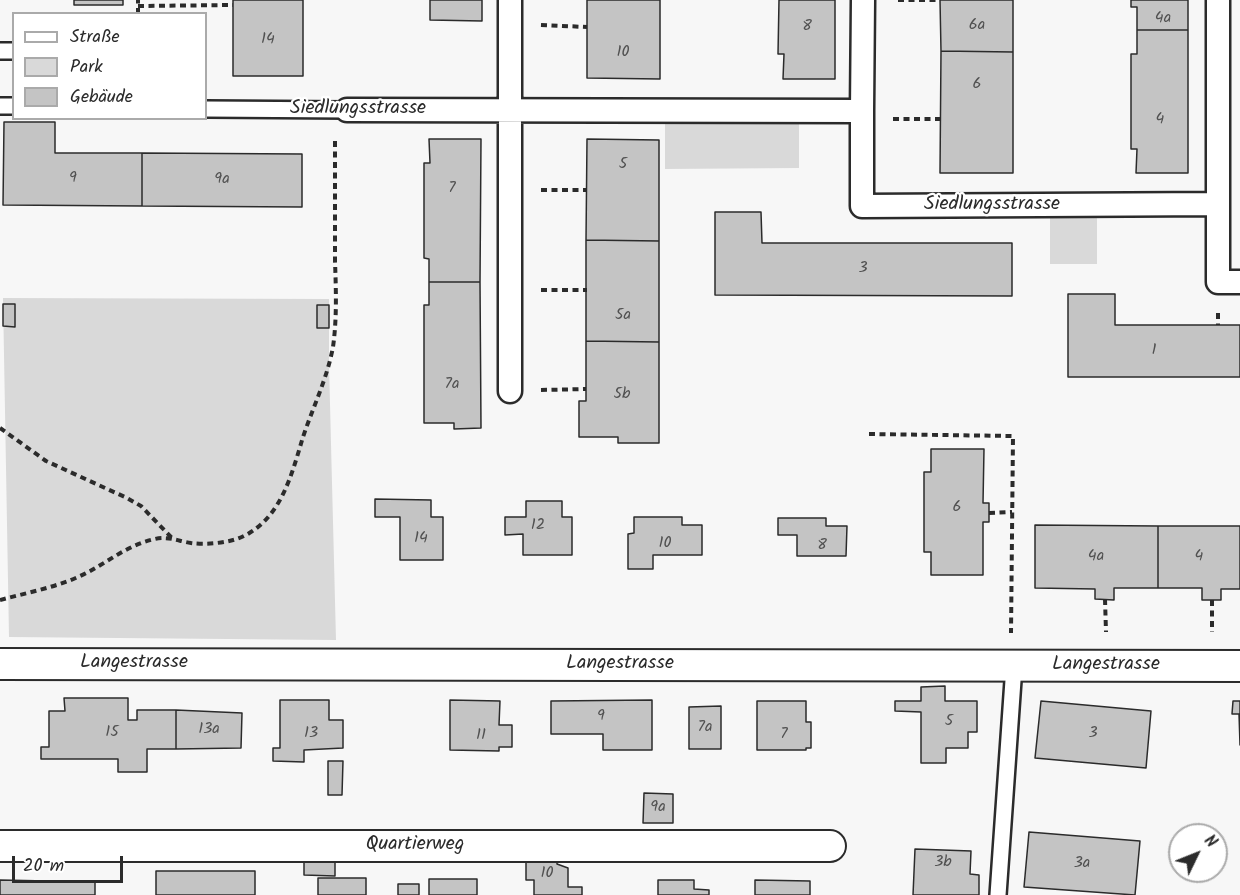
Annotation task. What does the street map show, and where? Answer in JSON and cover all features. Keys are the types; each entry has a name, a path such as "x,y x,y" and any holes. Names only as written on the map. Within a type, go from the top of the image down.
{"street":[{"path":"510,0 510,391"},
{"name":"Siedlungsstrasse","path":"863,0 862,206 1218,204"},
{"path":"1218,0 1218,282 1240,282"},
{"name":"Siedlungsstrasse","path":"341,110 862,115"},
{"name":"Langestrasse","path":"0,664 1240,666"},
{"name":"Quartierweg","path":"0,846 830,846"}],"lane":[{"name":"Siedlungsstrasse","path":"207,109 341,110"},
{"path":"998,895 1012,666"}],"path":[{"path":"138,0 138,12"},
{"path":"898,0 940,0"},
{"path":"138,6 233,5"},
{"path":"510,24 587,27"},
{"path":"0,600 49,588 80,576 139,543 157,538 210,543 244,536 272,511 294,471 303,438 325,379 333,345 341,110"},
{"path":"862,115 940,119"},
{"path":"510,190 586,190"},
{"path":"510,290 586,290"},
{"path":"510,391 586,389"},
{"path":"0,428 46,461 141,506 172,538"},
{"path":"869,434 1013,436 1012,666"},
{"path":"989,513 1012,512"}],"green space":[{"path":"665,124 799,124 799,168 665,169"},
{"path":"1050,217 1097,217 1097,264 1050,264"},
{"path":"3,298 329,299 336,640 9,637"}],"building":[{"path":"74,0 123,0 123,5 74,5"},
{"path":"233,0 303,0 303,76 233,76"},
{"path":"430,0 482,0 482,21 430,20"},
{"path":"587,0 660,0 660,79 587,78"},
{"path":"779,0 835,0 835,79 783,79 784,54 778,54"},
{"path":"940,0 1013,0 1013,52 941,51"},
{"path":"1131,0 1188,0 1188,30 1137,30 1137,7 1131,7"},
{"path":"1137,30 1188,30 1188,173 1136,173 1137,149 1131,149 1131,54 1137,54"},
{"path":"941,51 1013,52 1013,173 940,173"},
{"path":"4,122 55,122 55,153 142,153 142,206 3,205"},
{"path":"429,139 481,139 480,282 429,282 429,259 424,258 424,163 430,163"},
{"path":"587,139 659,140 659,241 586,240"},
{"path":"142,153 302,154 302,207 142,206"},
{"path":"715,212 761,212 762,243 1012,243 1012,296 715,295"},
{"path":"586,240 659,241 659,342 586,341"},
{"path":"429,282 480,282 481,428 454,429 454,423 424,423 424,305 429,305"},
{"path":"1068,294 1115,294 1115,325 1240,325 1240,377 1068,377"},
{"path":"3,304 15,304 15,327 3,326"},
{"path":"317,305 329,305 329,328 317,328"},
{"path":"586,341 659,342 659,443 618,443 618,437 579,437 579,401 586,401"},
{"path":"931,449 984,449 983,503 989,503 989,522 983,522 983,575 931,575 931,552 924,552 924,472 931,472"},
{"path":"375,499 431,500 431,517 443,517 443,560 400,560 400,517 375,517"},
{"path":"526,501 562,501 562,517 572,517 572,555 523,555 523,534 505,535 505,517 526,517"},
{"path":"634,517 682,517 682,525 702,525 702,555 653,555 653,569 628,569 628,534 634,533"},
{"path":"778,518 826,518 826,526 847,526 846,556 797,556 797,535 778,535"},
{"path":"1035,525 1158,526 1158,588 1114,588 1114,600 1095,599 1095,589 1035,588"},
{"path":"1158,526 1240,526 1240,589 1221,589 1221,600 1202,600 1202,588 1158,588"},
{"path":"945,686 945,701 977,701 977,732 968,732 968,748 946,748 946,763 921,763 921,712 895,711 895,701 921,701 921,687"},
{"path":"64,698 128,698 128,720 137,720 137,710 176,710 176,749 147,749 147,772 118,772 118,759 41,759 41,747 49,747 49,711 65,711"},
{"path":"280,700 329,700 329,720 343,720 343,748 304,750 304,762 273,761 273,748 280,748"},
{"path":"450,700 500,701 499,725 512,725 512,747 499,747 499,751 450,750"},
{"path":"652,700 652,750 603,750 603,734 551,734 551,701"},
{"path":"757,701 806,701 806,722 811,722 811,748 806,748 806,750 757,750"},
{"path":"1041,701 1151,711 1146,768 1035,758"},
{"path":"1233,701 1240,701 1240,745 1239,714 1232,714"},
{"path":"721,706 721,749 689,749 689,707"},
{"path":"176,710 242,713 241,748 176,749"},
{"path":"328,761 343,761 342,795 328,795"},
{"path":"644,793 673,794 673,823 643,823"},
{"path":"1029,832 1140,841 1135,895 1024,887"},
{"path":"915,849 971,851 970,874 979,875 979,895 913,895"},
{"path":"304,859 335,860 335,876 304,875"},
{"path":"526,859 557,859 557,864 568,868 568,887 582,887 582,895 534,895 534,880 526,880"},
{"path":"156,871 255,871 255,895 156,895"},
{"path":"318,878 366,878 366,895 318,895"},
{"path":"429,879 477,879 477,895 429,895"},
{"path":"0,880 95,882 95,895 0,895"},
{"path":"658,880 694,880 694,889 709,890 709,895 658,895"},
{"path":"755,880 810,881 810,895 755,895"},
{"path":"398,884 419,884 419,895 398,895"}]}
